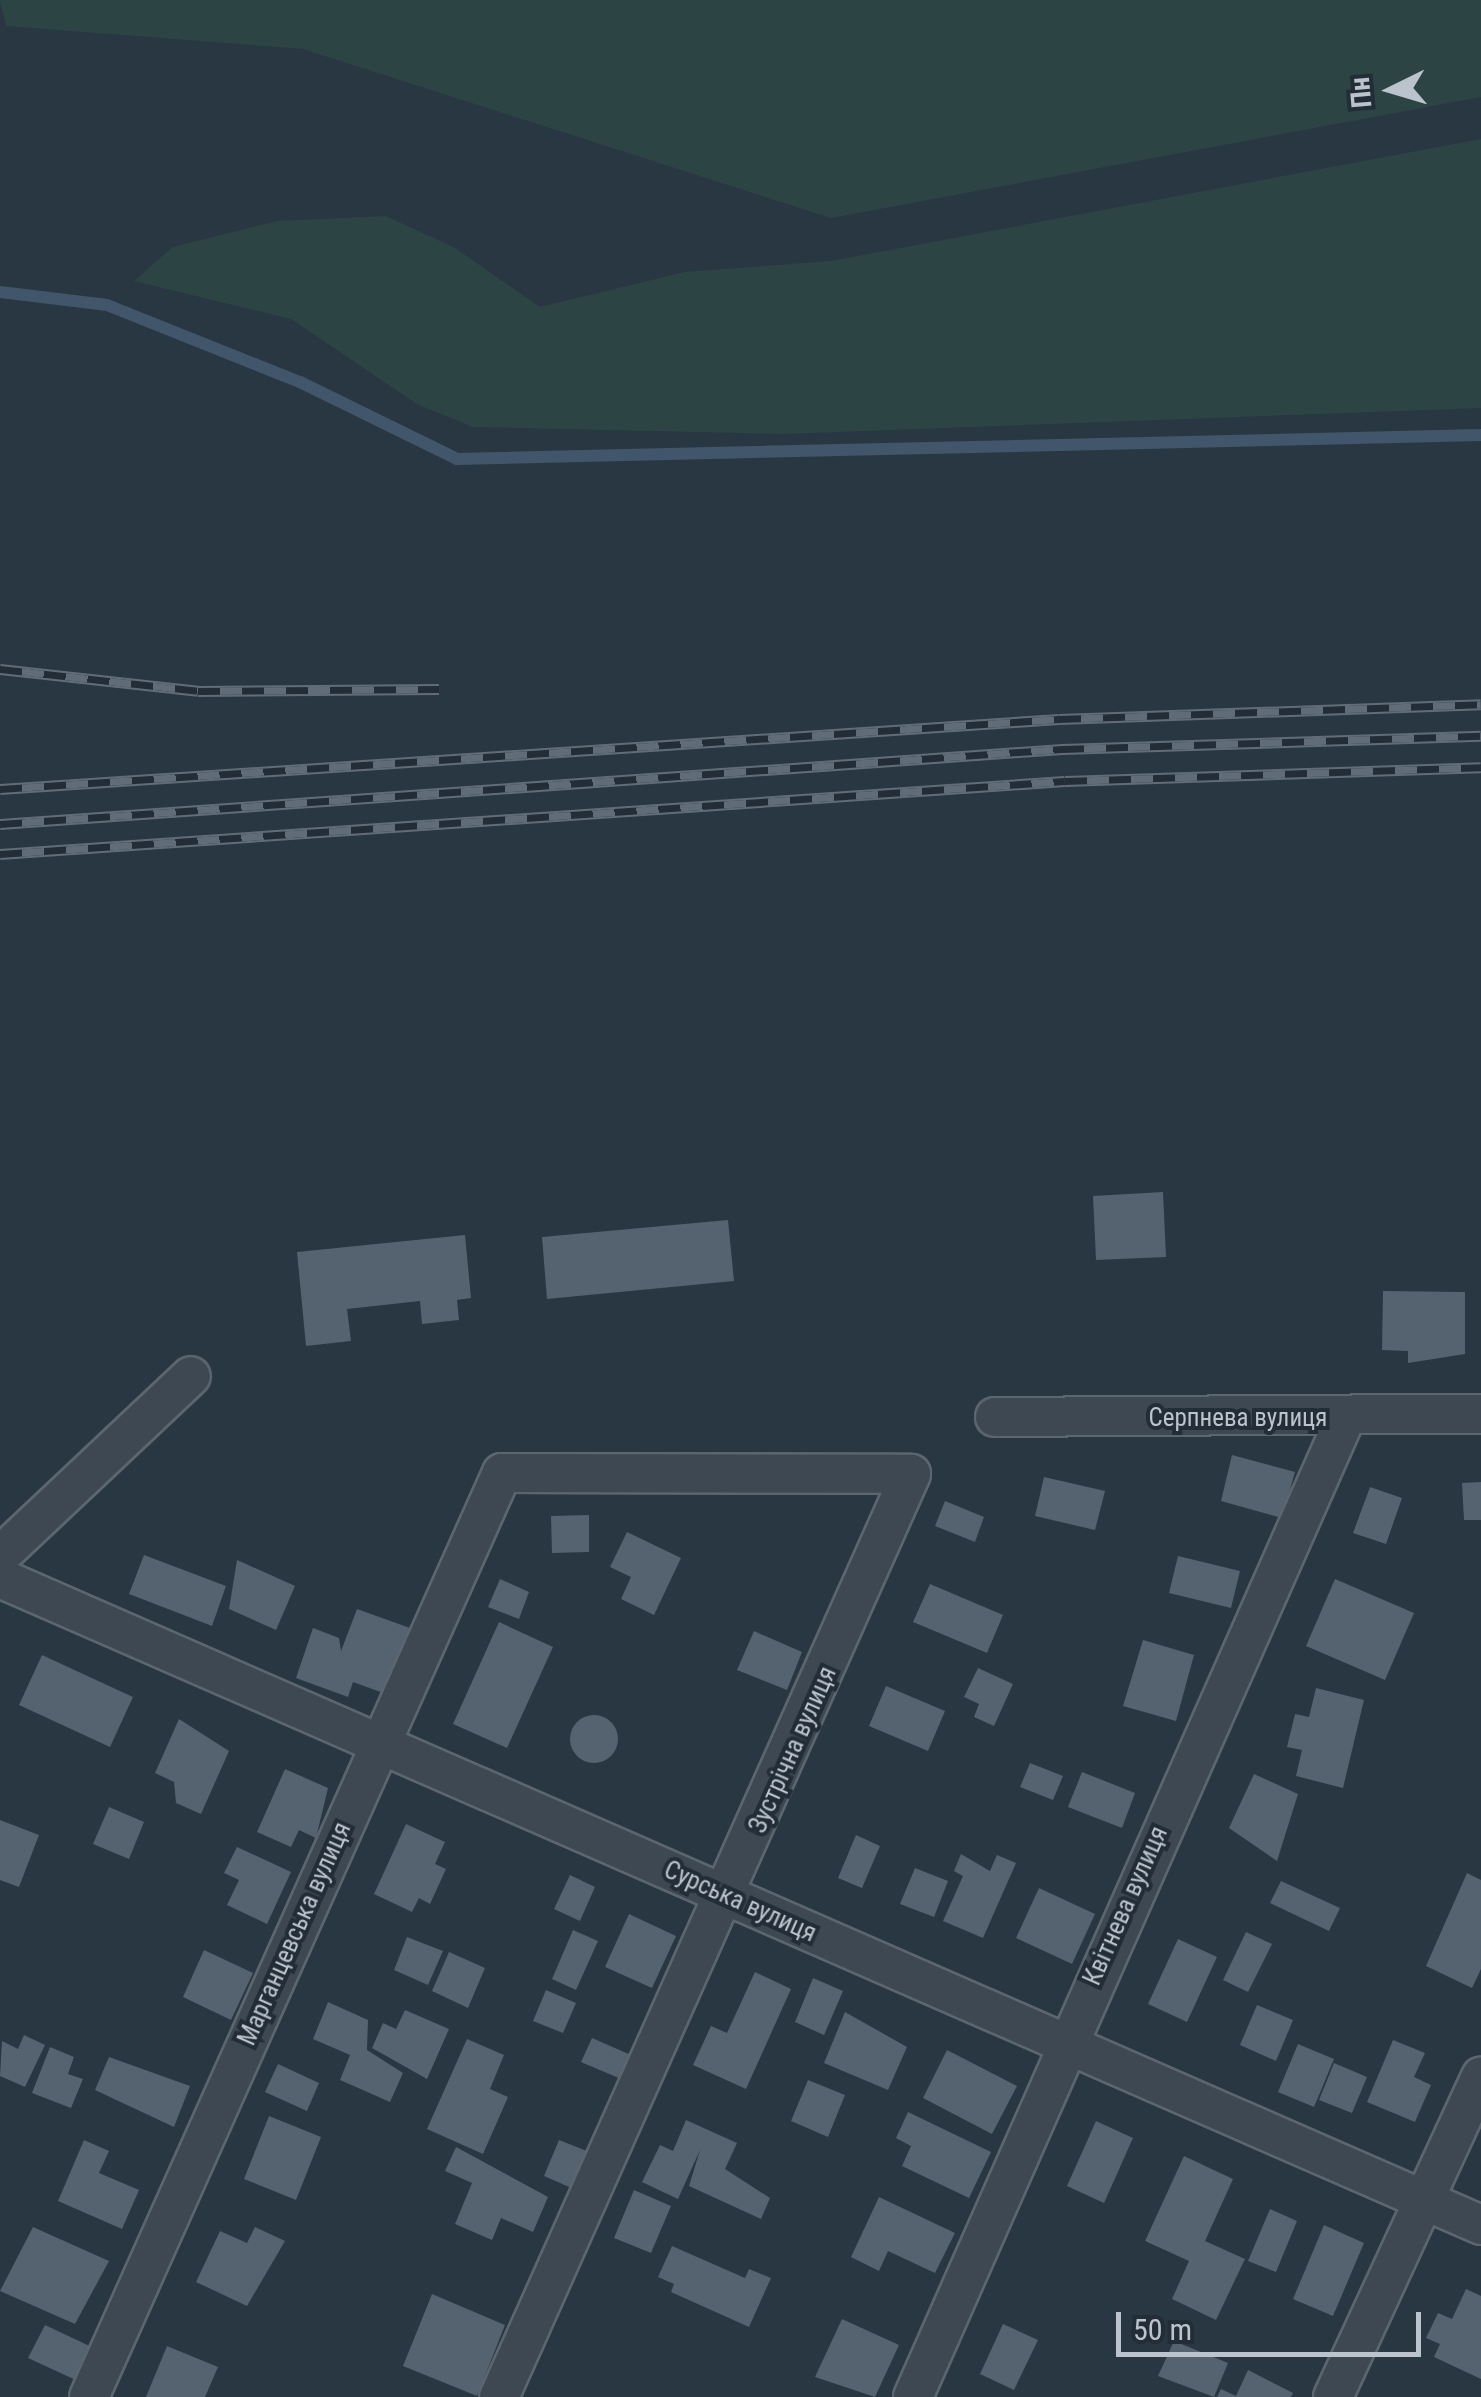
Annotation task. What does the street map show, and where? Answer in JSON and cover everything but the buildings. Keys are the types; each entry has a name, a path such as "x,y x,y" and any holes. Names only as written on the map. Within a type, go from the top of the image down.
{"street":[{"path":"0,1556 190,1376"},
{"name":"Серпнева вулиця","path":"994,1417 1344,1418 1481,1414"},
{"name":"Квітнева вулиця","path":"913,2397 1064,2043 1344,1418"},
{"name":"Марганцевська вулиця","path":"89,2397 502,1473"},
{"name":"Зустрічна вулиця","path":"499,2397 728,1897 913,1476 502,1473"},
{"name":"Сурська вулиця","path":"0,1578 1481,2225"},
{"path":"1334,2397 1481,2076"}],"green space":[{"path":"0,0 1481,0 1481,97 831,218 303,49 6,26"},
{"path":"1481,139 1481,408 783,434 473,427 417,404 291,319 134,281 173,247 277,221 386,216 455,248 540,307 685,272 831,261"}],"waterway":[{"path":"0,292 107,305 300,382 457,459 1481,435"}],"railway":[{"path":"0,669 198,691 439,689"},
{"path":"0,789 1059,719 1481,704"},
{"path":"0,824 1062,749 1481,736"},
{"path":"0,854 1065,781 1481,767"}]}
